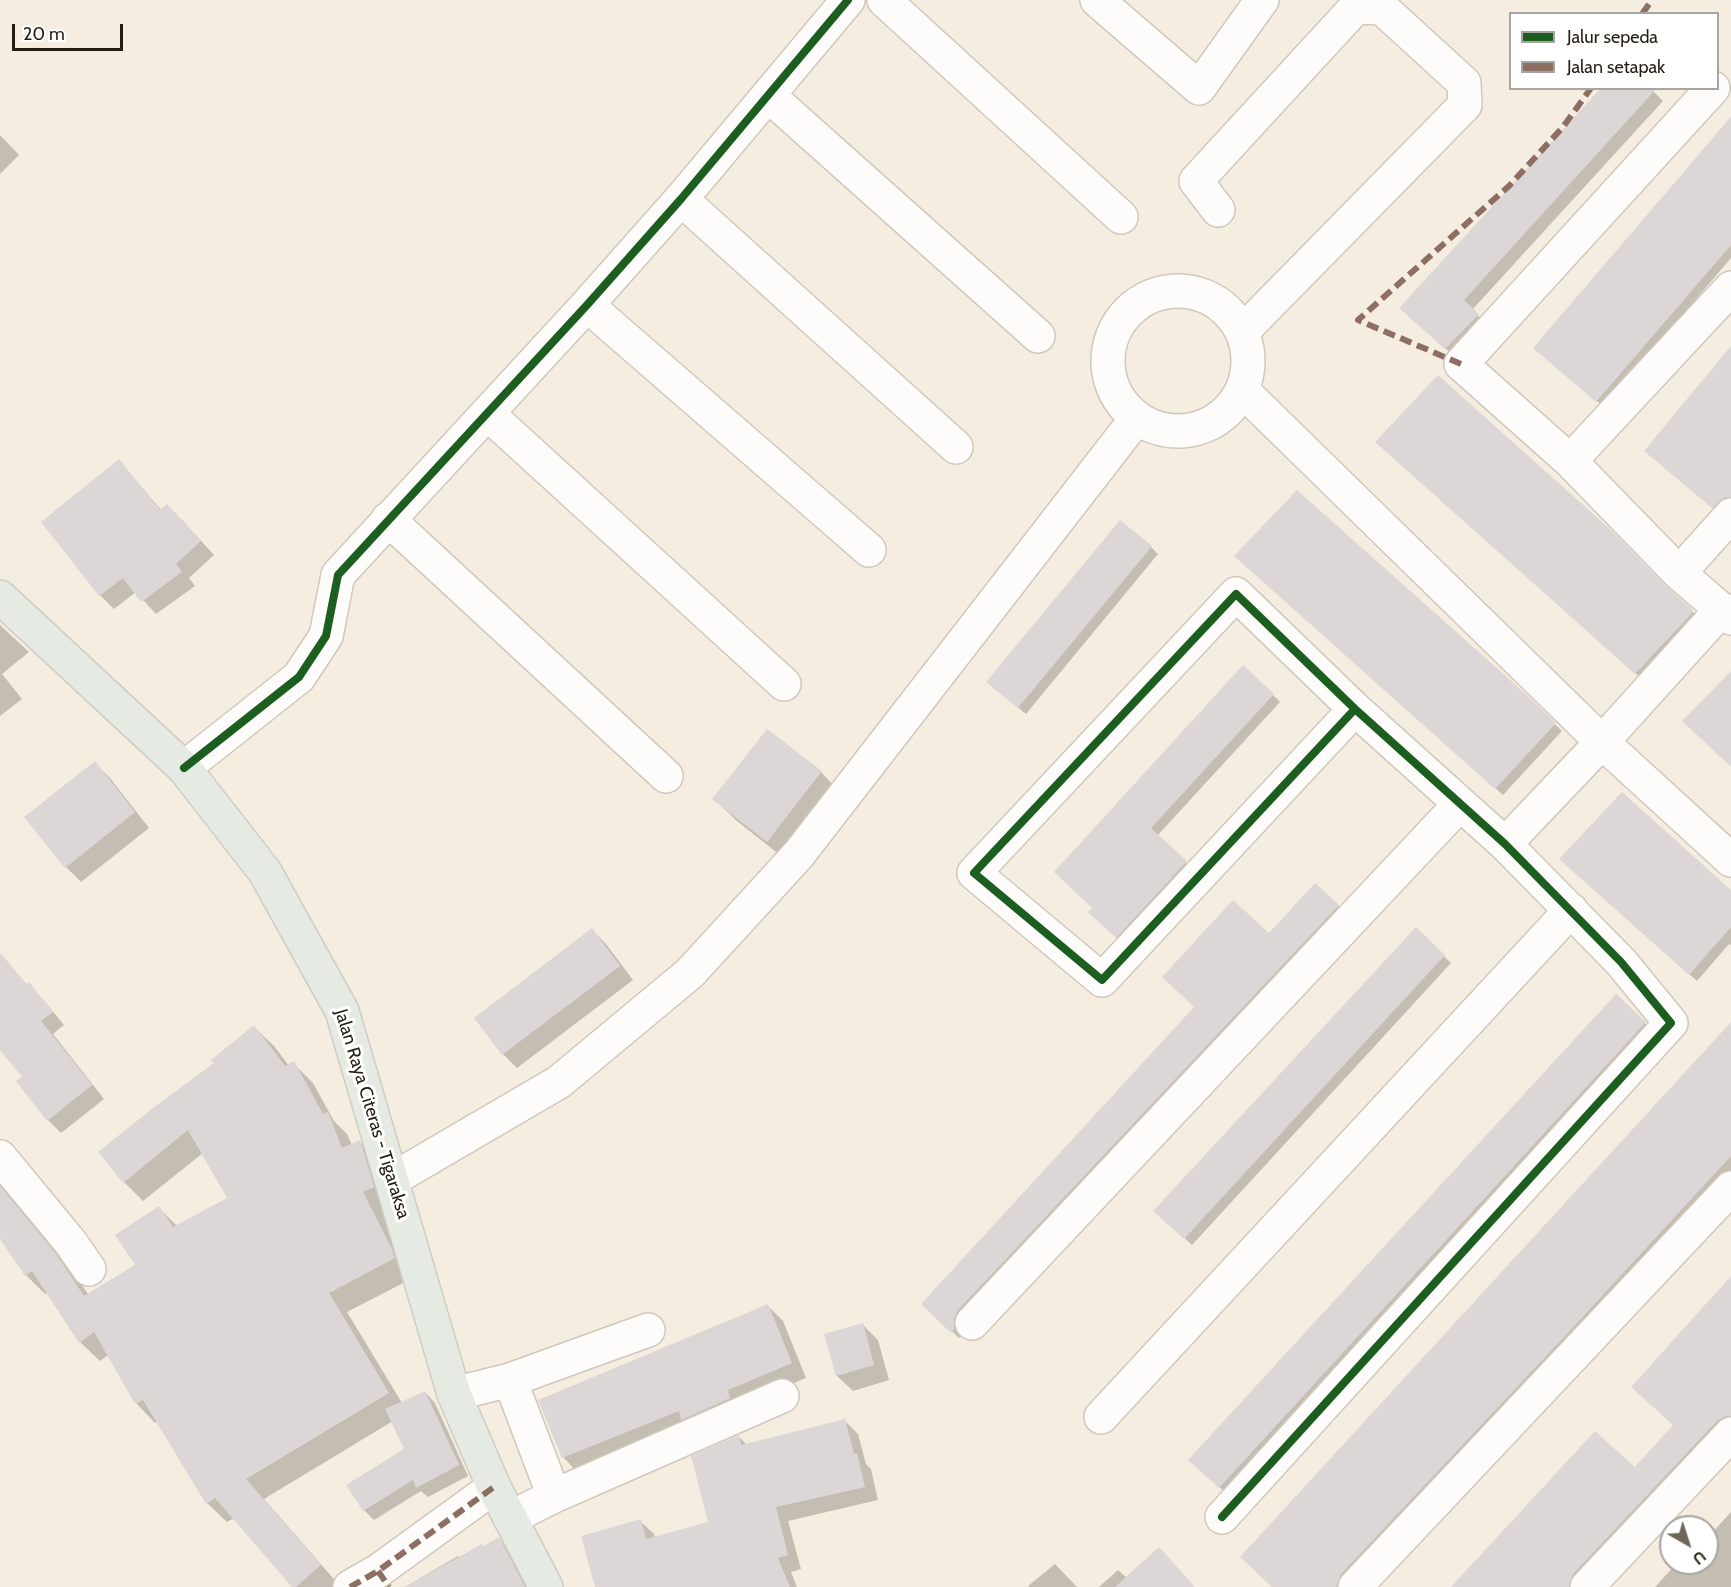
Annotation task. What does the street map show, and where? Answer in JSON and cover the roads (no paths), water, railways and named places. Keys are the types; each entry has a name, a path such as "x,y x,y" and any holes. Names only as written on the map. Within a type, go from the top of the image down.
{"main road":[{"name":"Jalan Raya Citeras - Tigaraksa","path":"0,597 184,768 265,872 342,1011 454,1394 494,1487 546,1587"}],"street":[{"path":"184,768 299,677 326,636 338,575 587,305 681,199 848,0"},
{"path":"884,0 1121,217"},
{"path":"1097,0 1199,88 1262,0"},
{"path":"1218,210 1196,181 1356,7 1382,8 1464,83 1465,105 1243,331"},
{"path":"1719,83 1731,69"},
{"path":"1505,844 1726,614 1679,573 1570,461 1461,364 1711,90"},
{"path":"768,95 1038,336"},
{"path":"681,199 956,447"},
{"path":"1570,461 1731,288"},
{"path":"1176,291 1203,295 1227,310 1243,331 1249,359 1243,391 1207,426 1180,432 1152,428 1136,418 1113,390 1107,363 1112,336 1127,313 1149,297 1176,291"},
{"path":"587,305 868,550"},
{"path":"1243,391 1602,742 1731,860"},
{"path":"487,413 784,684"},
{"path":"393,1179 559,1082 690,973 799,854 1136,418"},
{"path":"1679,573 1731,515"},
{"path":"388,519 666,776"},
{"path":"1222,1517 1671,1023 1621,962 1505,844 1355,709 1236,594 974,873 1102,980 1355,709"},
{"path":"972,1323 1460,804"},
{"path":"1101,1417 1571,910"},
{"path":"0,1157 71,1243 89,1269"},
{"path":"1355,1587 1731,1188"},
{"path":"454,1394 510,1380 648,1330"},
{"path":"510,1380 554,1496"},
{"path":"510,1518 554,1496 782,1396"},
{"path":"1587,1587 1731,1434"},
{"path":"350,1587 383,1579 494,1487"}]}
